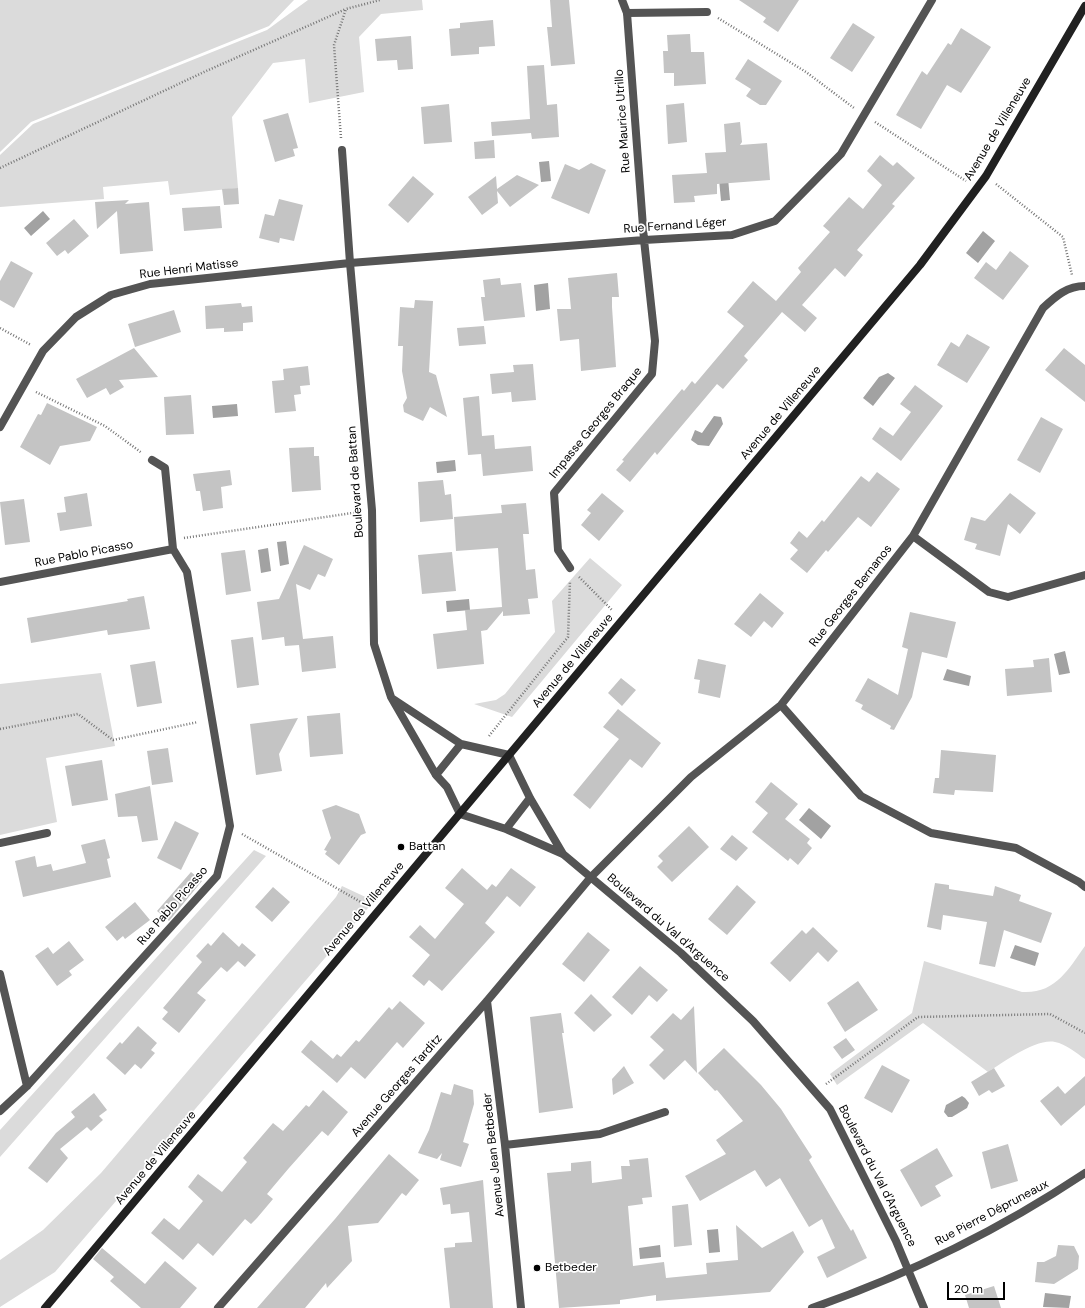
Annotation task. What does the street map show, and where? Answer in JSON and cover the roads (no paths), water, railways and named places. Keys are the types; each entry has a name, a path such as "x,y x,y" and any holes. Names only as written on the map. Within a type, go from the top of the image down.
{"main road":[{"name":"Avenue de Villeneuve","path":"45,1308 920,265 986,176 1085,6"}],"street":[{"name":"Rue Maurice Utrillo","path":"622,0 627,13 644,240"},
{"name":"Rue Fernand Léger","path":"350,263 644,240 732,235 775,221 841,154 932,0"},
{"path":"627,13 707,12"},
{"name":"Boulevard de Battan","path":"342,150 350,263 372,510 374,644 391,697 436,774 447,787 460,814"},
{"name":"Impasse Georges Braque","path":"570,568 558,550 554,493 652,374 654,340 644,240"},
{"name":"Rue Henri Matisse","path":"0,427 43,351 76,317 111,295 150,284 350,263"},
{"name":"Rue Georges Bernanos","path":"591,877 691,778 781,706 913,536 1043,308 1058,294 1074,286 1085,286"},
{"name":"Rue Pablo Picasso","path":"0,1111 27,1086 218,876 230,826 187,572 173,549 165,468 152,460"},
{"path":"913,536 989,592 1008,597 1085,574"},
{"name":"Rue Pablo Picasso","path":"0,582 173,549"},
{"path":"391,697 461,744 509,755 530,798 563,854"},
{"path":"781,706 861,796 931,833 1016,848 1079,882 1085,887"},
{"path":"436,774 461,744"},
{"path":"506,830 530,798"},
{"path":"460,814 506,830 563,854"},
{"path":"0,843 47,833"},
{"name":"Boulevard du Val d'Arguence","path":"563,854 681,952 753,1021 830,1109 909,1270 924,1308"},
{"name":"Avenue Georges Tarditz","path":"218,1308 487,1001 591,877"},
{"path":"0,974 27,1086"},
{"name":"Avenue Jean Betbeder","path":"487,1001 505,1145 521,1308"},
{"path":"505,1145 600,1134 665,1112"},
{"name":"Rue Pierre Dépruneaux","path":"812,1308 852,1294 909,1270 1047,1198 1085,1173"}],"place":[{"name":"Battan","path":"401,847"},
{"name":"Betbeder","path":"537,1268"}]}
